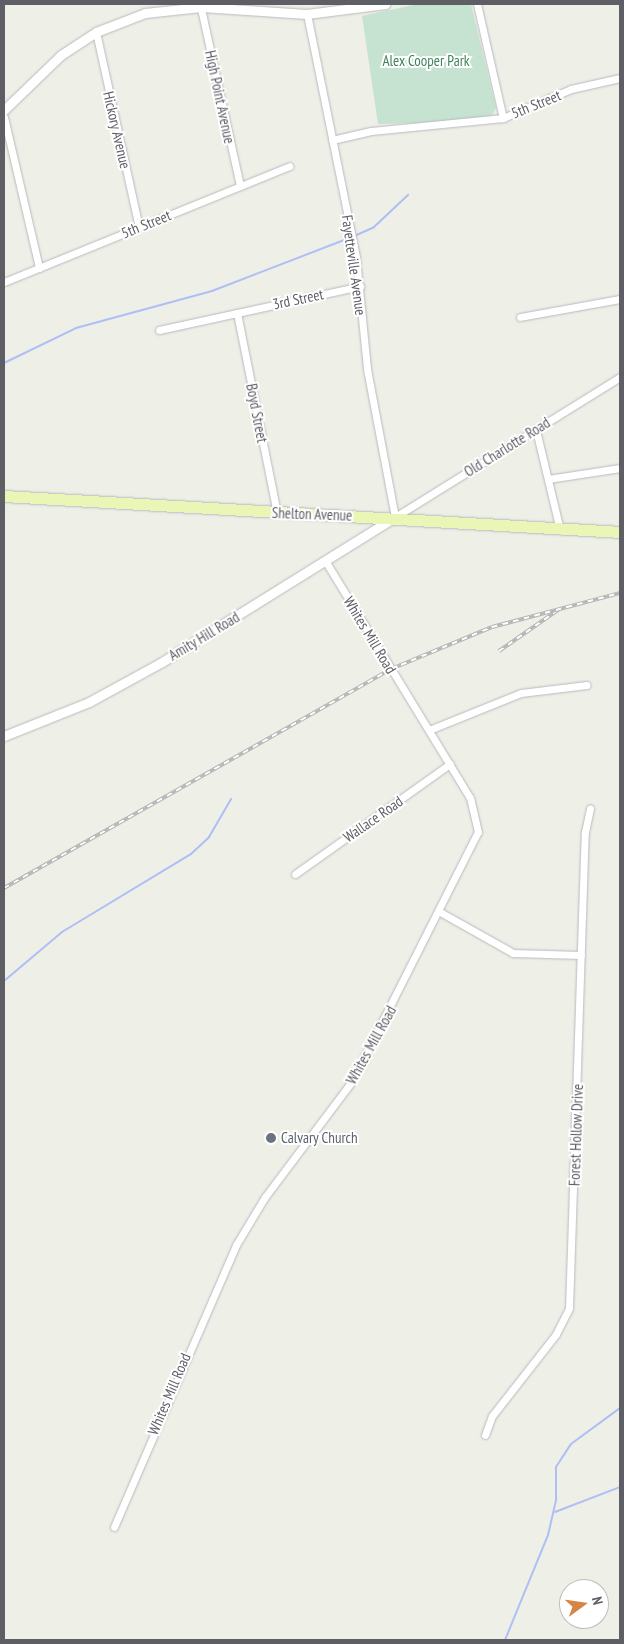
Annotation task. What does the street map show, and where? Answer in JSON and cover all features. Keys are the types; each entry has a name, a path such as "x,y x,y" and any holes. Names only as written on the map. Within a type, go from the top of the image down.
{"main road":[{"name":"Shelton Avenue","path":"4,496 277,514 394,517 560,530 620,532"}],"street":[{"path":"4,110 61,55 96,32 145,13 200,6 266,8 307,14 385,4"},
{"path":"477,4 503,118"},
{"name":"High Point Avenue","path":"200,6 240,186"},
{"name":"Fayetteville Avenue","path":"307,14 360,286 367,369 394,517"},
{"name":"Hickory Avenue","path":"96,32 139,227"},
{"name":"5th Street","path":"332,140 371,130 503,118 571,89 620,78"},
{"path":"4,117 39,268"},
{"name":"5th Street","path":"4,282 288,166"},
{"name":"3rd Street","path":"160,330 360,286"},
{"path":"520,317 620,299"},
{"name":"Boyd Street","path":"237,313 277,514"},
{"name":"Old Charlotte Road","path":"394,517 620,377"},
{"path":"536,430 560,530"},
{"path":"548,479 620,468"},
{"name":"Amity Hill Road","path":"4,736 89,702 326,562 394,517"},
{"name":"Whites Mill Road","path":"114,1528 236,1245 265,1197 352,1081 440,912 478,832 471,800 326,562"},
{"path":"428,730 522,693 587,685"},
{"name":"Wallace Road","path":"295,874 450,764"},
{"name":"Forest Hollow Drive","path":"485,1435 492,1416 556,1334 569,1308 581,955 590,809"},
{"path":"440,912 514,953 581,955"}],"green space":[{"name":"Alex Cooper Park","path":"418,4 471,4 496,108 492,115 455,122 378,124 362,16"}],"waterway":[{"path":"4,363 76,328 212,291 352,237 374,227 408,195"},
{"path":"4,981 62,932 191,854 209,837 231,799"},
{"path":"505,1640 548,1535 556,1499 556,1467 571,1444 620,1408"},
{"path":"555,1512 620,1487"}],"railway":[{"path":"4,888 391,669 492,627 620,593"},
{"path":"499,651 558,610"}],"place":[{"name":"Calvary Church","path":"271,1138"}]}
